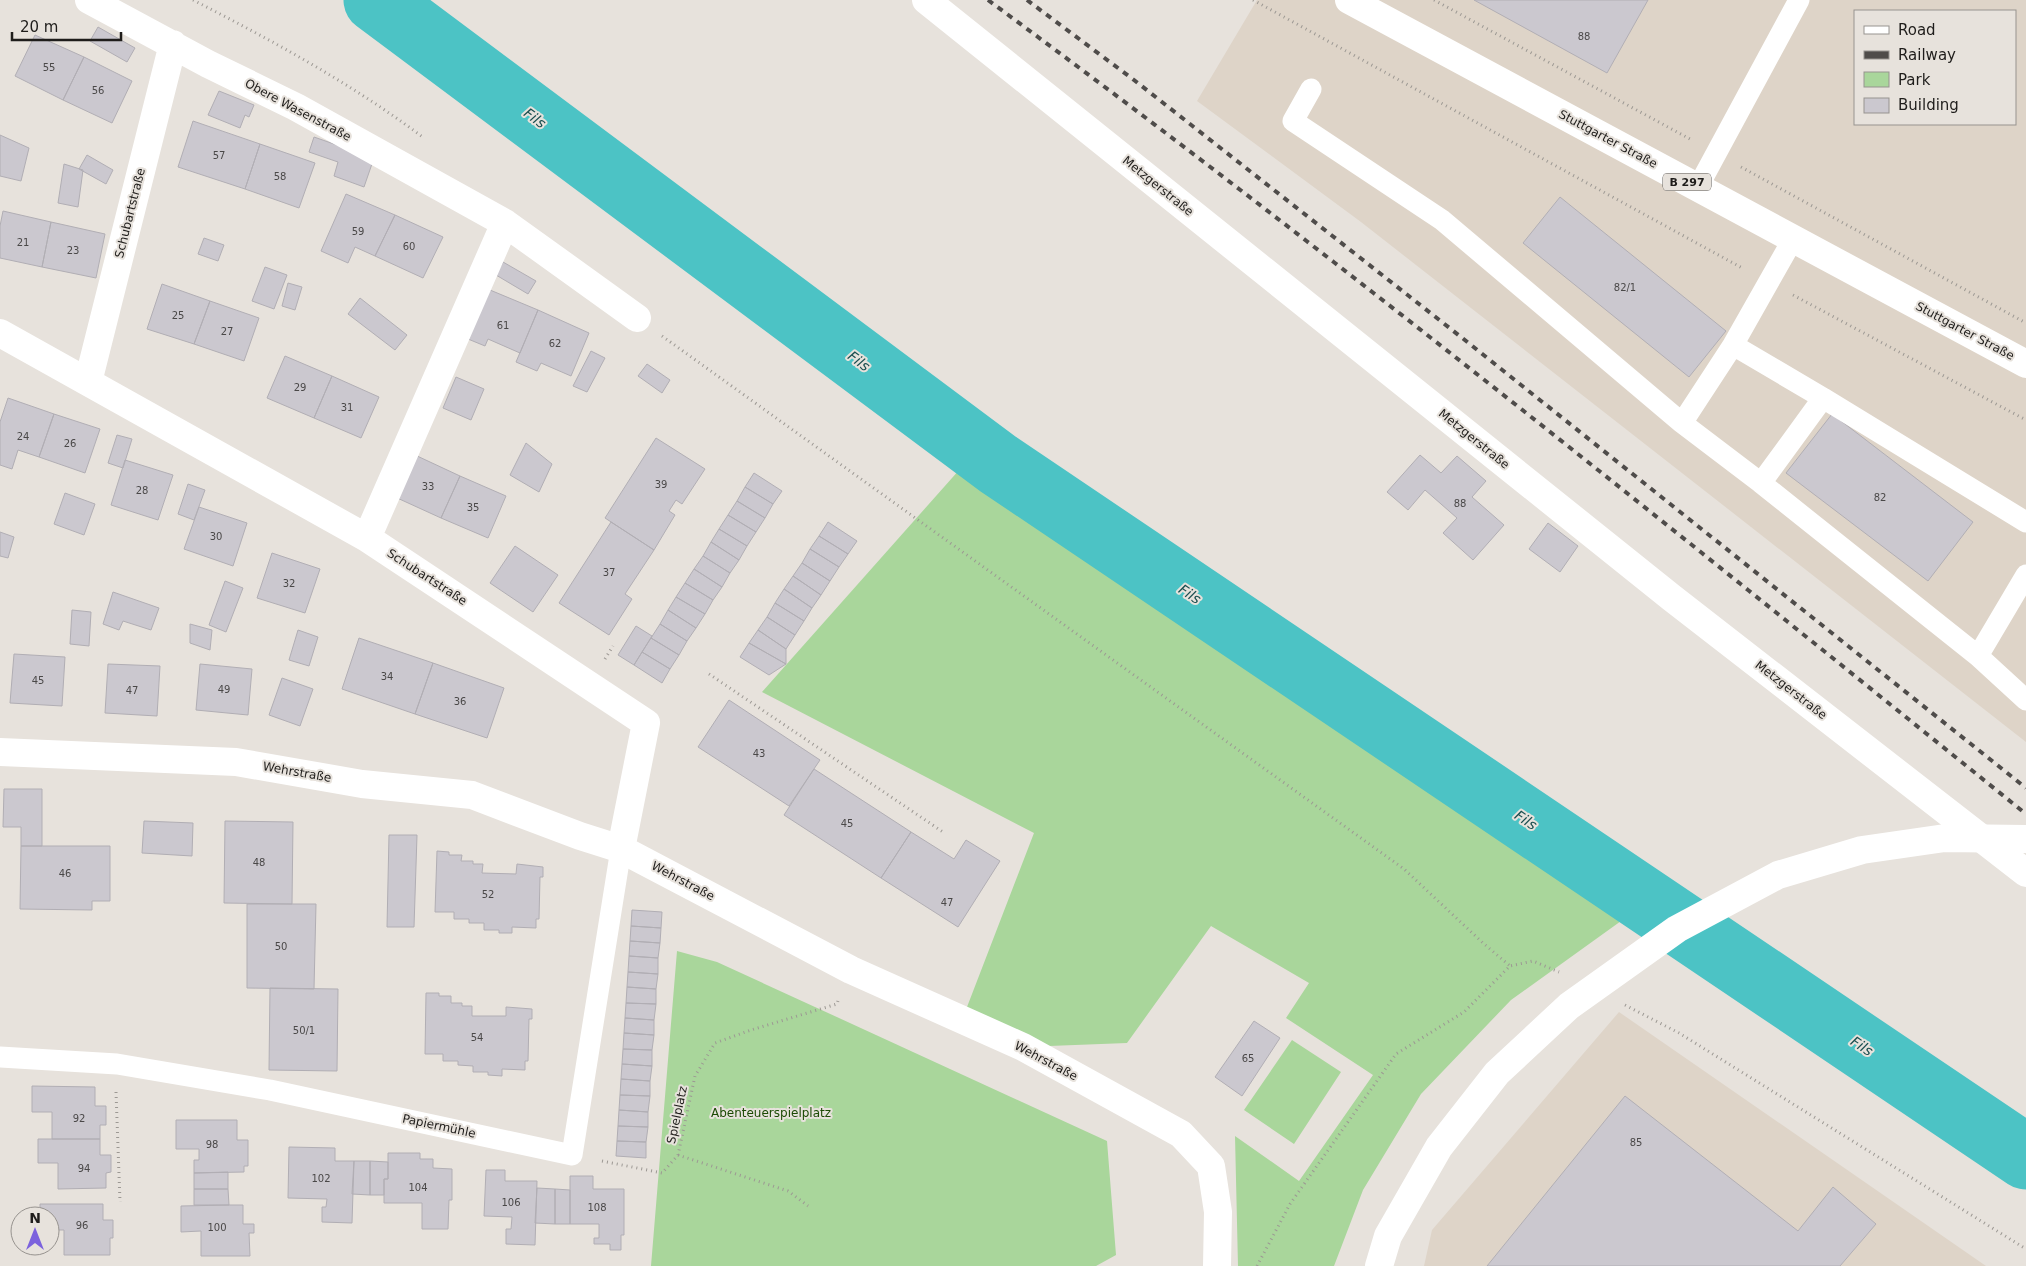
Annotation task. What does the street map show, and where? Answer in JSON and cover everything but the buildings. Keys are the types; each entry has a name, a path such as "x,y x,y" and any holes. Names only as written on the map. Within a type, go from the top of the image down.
{"street":[{"name":"Obere Wasenstraße","path":"89,0 208,64 296,107 505,223 637,318"},
{"name":"Metzgerstraße","path":"926,0 1672,598 2026,873"},
{"name":"Stuttgarter Straße","path":"1348,0 2026,364"},
{"name":"Schubartstraße","path":"88,382 173,44"},
{"path":"367,538 505,223"},
{"name":"Schubartstraße","path":"0,333 367,538 646,722 621,849"},
{"name":"Wehrstraße","path":"0,752 236,762 362,784 472,795 580,836 621,849 851,970 1023,1047 1181,1134 1211,1166 1218,1212 1217,1266"},
{"path":"1379,1266 1388,1236 1439,1147 1497,1073 1569,1006 1678,929 1778,875 1862,850 1945,838 2026,839"}],"lane":[{"path":"1698,188 1799,0"},
{"path":"1310,89 1293,121 1442,220 1682,423 1978,656 2026,700"},
{"path":"1682,423 1733,345 1793,239"},
{"path":"1733,345 2026,522"},
{"path":"1760,483 1823,398"},
{"path":"1978,656 2026,574"},
{"path":"572,1155 621,849"},
{"name":"Papiermühle","path":"0,1057 117,1064 270,1090 572,1155"}],"path":[{"path":"193,0 253,30 381,106 428,141"},
{"path":"1253,0 1768,282 2026,420"},
{"path":"637,318 1404,869 1510,966"},
{"path":"708,674 943,832"},
{"path":"1257,1266 1290,1204 1396,1054 1464,1012 1510,966 1533,961 1565,975"},
{"name":"Spielplatz","path":"572,1155 662,1173 678,1155 694,1076 715,1043 837,1004 851,970"},
{"path":"1618,1002 1680,1033 2026,1249"},
{"path":"115,1085 120,1202"},
{"path":"678,1155 788,1191 808,1206"}],"shaded area":[{"path":"1257,0 2026,0 2026,742 1361,222 1197,101"},
{"path":"1619,1012 1986,1266 1424,1266 1432,1230"}],"green space":[{"path":"960,469 1628,916 1511,1000 1421,1094 1363,1190 1334,1266 1238,1266 1235,1136 1299,1181 1373,1075 1286,1018 1309,983 1211,926 1127,1043 1023,1047 962,1020 1034,833 762,692"},
{"name":"Abenteuerspielplatz","path":"677,951 717,962 1107,1141 1116,1255 1096,1266 651,1266"},
{"path":"1292,1040 1341,1072 1294,1144 1244,1110"}],"waterway":[{"name":"Fils","path":"376,0 998,464 2026,1157"}],"railway":[{"path":"988,0 1382,299 1641,504 2026,814"},
{"path":"1027,0 1134,80 1461,337 2026,788"}]}
